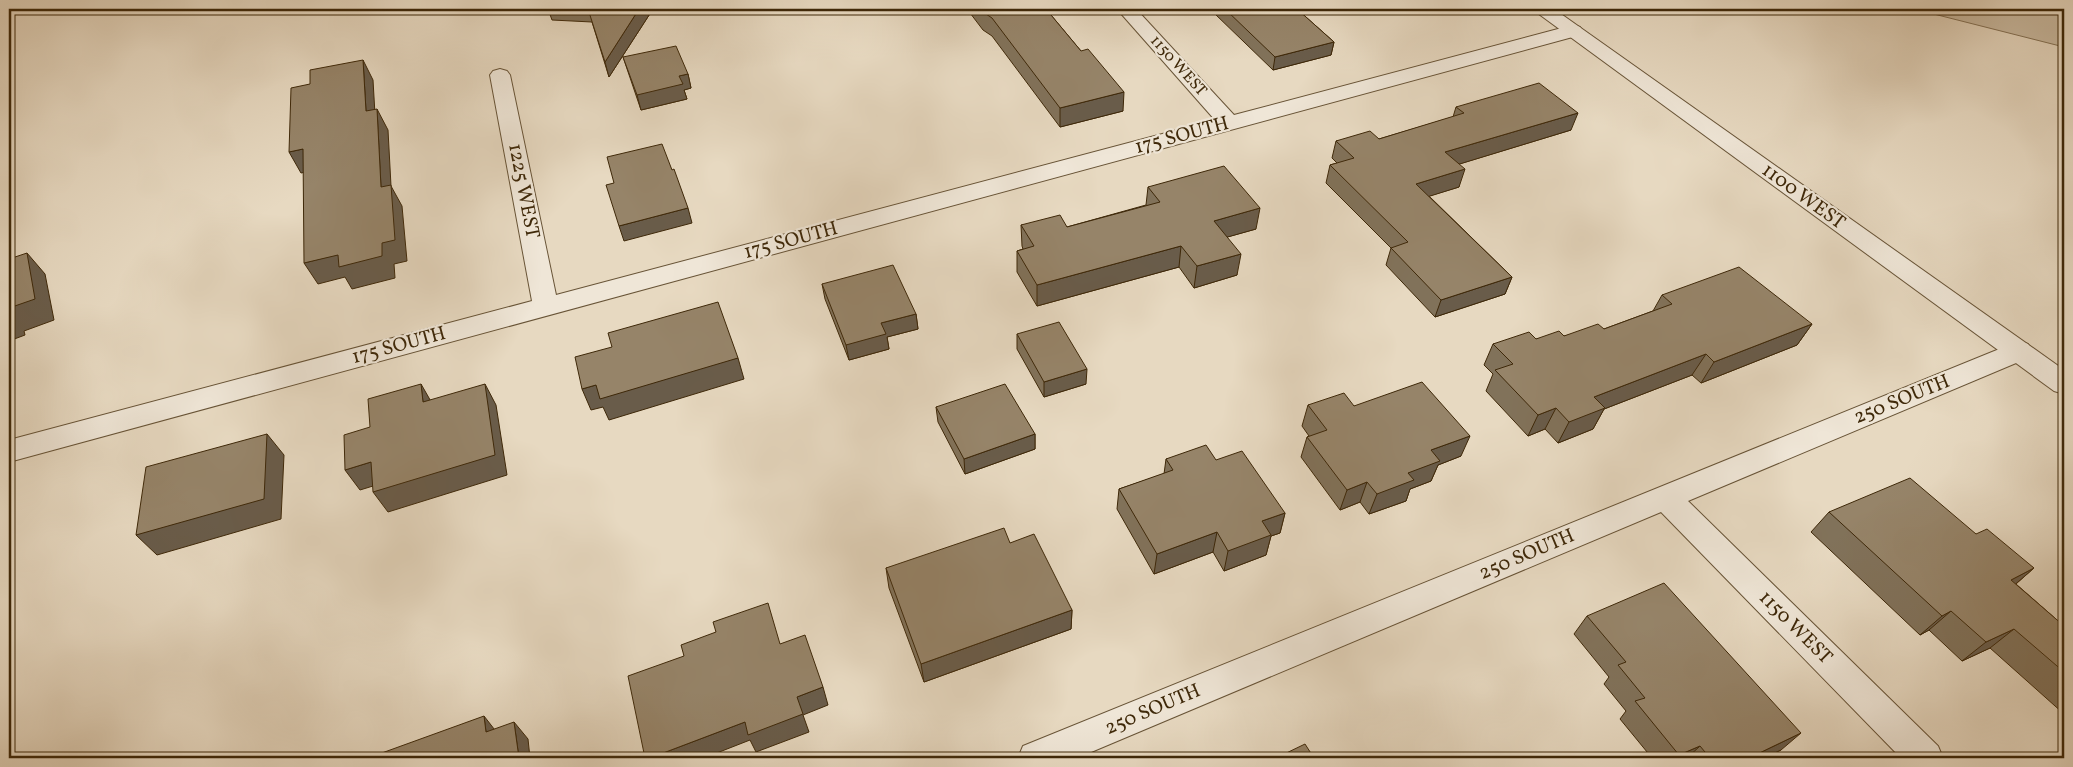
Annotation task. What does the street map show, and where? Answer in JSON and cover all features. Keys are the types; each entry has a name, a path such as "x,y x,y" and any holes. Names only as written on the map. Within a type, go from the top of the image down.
{"street":[{"name":"1150 WEST","path":"1126,9 1230,123"},
{"name":"1100 WEST","path":"1542,9 2064,384"},
{"name":"175 SOUTH","path":"9,451 1572,31"},
{"name":"1225 WEST","path":"500,75 546,306"},
{"name":"250 SOUTH","path":"1036,758 2019,352"},
{"name":"1150 WEST","path":"1665,498 1925,758"}],"shaded area":[{"path":"1914,9 2064,9 2064,47"}],"building":[{"path":"588,9 639,9 605,62"},
{"path":"980,9 1046,9 1081,51 1088,49 1124,92 1060,108 992,18"},
{"path":"1225,9 1297,9 1334,42 1275,57"},
{"path":"676,46 688,74 679,76 683,84 637,95 623,57"},
{"path":"363,60 366,111 377,109 381,187 391,185 395,240 382,243 382,256 339,267 338,255 304,263 303,149 289,152 291,88 310,84 310,70"},
{"path":"1539,83 1578,113 1445,152 1465,169 1416,184 1512,277 1441,300 1391,248 1408,242 1330,165 1354,158 1336,141 1370,131 1379,139 1464,113 1456,107"},
{"path":"662,144 672,170 674,169 688,208 619,226 606,185 614,183 607,157"},
{"path":"1224,166 1260,208 1214,221 1241,254 1197,266 1181,246 1037,285 1017,251 1034,246 1021,225 1060,215 1067,227 1160,202 1148,187"},
{"path":"27,253 35,299 9,308 9,259"},
{"path":"893,265 916,314 881,323 886,334 846,345 822,284"},
{"path":"1739,267 1812,324 1714,362 1706,354 1594,397 1605,408 1569,422 1556,408 1538,415 1495,370 1513,364 1493,344 1529,332 1536,339 1559,331 1564,336 1598,324 1604,329 1672,304 1662,295"},
{"path":"718,302 738,358 600,399 596,385 582,389 575,357 612,347 608,333"},
{"path":"1059,322 1087,369 1044,382 1017,334"},
{"path":"1422,382 1470,436 1431,450 1440,461 1408,473 1414,480 1377,494 1367,482 1347,490 1307,437 1327,430 1308,405 1344,393 1354,406"},
{"path":"421,384 423,402 485,384 495,455 373,492 371,462 345,470 344,435 370,427 368,399"},
{"path":"1005,384 1035,434 964,459 936,407"},
{"path":"267,434 264,499 136,535 146,467"},
{"path":"1206,445 1216,460 1242,451 1285,513 1262,521 1271,535 1228,551 1217,532 1157,554 1119,489 1173,470 1166,459"},
{"path":"1910,478 1976,534 1987,529 2034,568 2011,580 2064,626 2064,672 2014,629 1986,642 1951,611 1942,616 1829,512"},
{"path":"1004,528 1010,543 1034,534 1072,610 921,664 886,568"},
{"path":"1664,583 1801,733 1749,758 1710,758 1700,746 1679,755 1635,701 1645,698 1618,665 1626,662 1587,616"},
{"path":"768,603 780,644 805,635 823,687 797,697 803,714 748,735 745,722 650,758 645,758 628,676 684,656 681,645 716,632 713,622"},
{"path":"484,716 486,732 514,722 519,758 368,758"},
{"path":"1305,744 1314,758 1276,758"}]}
